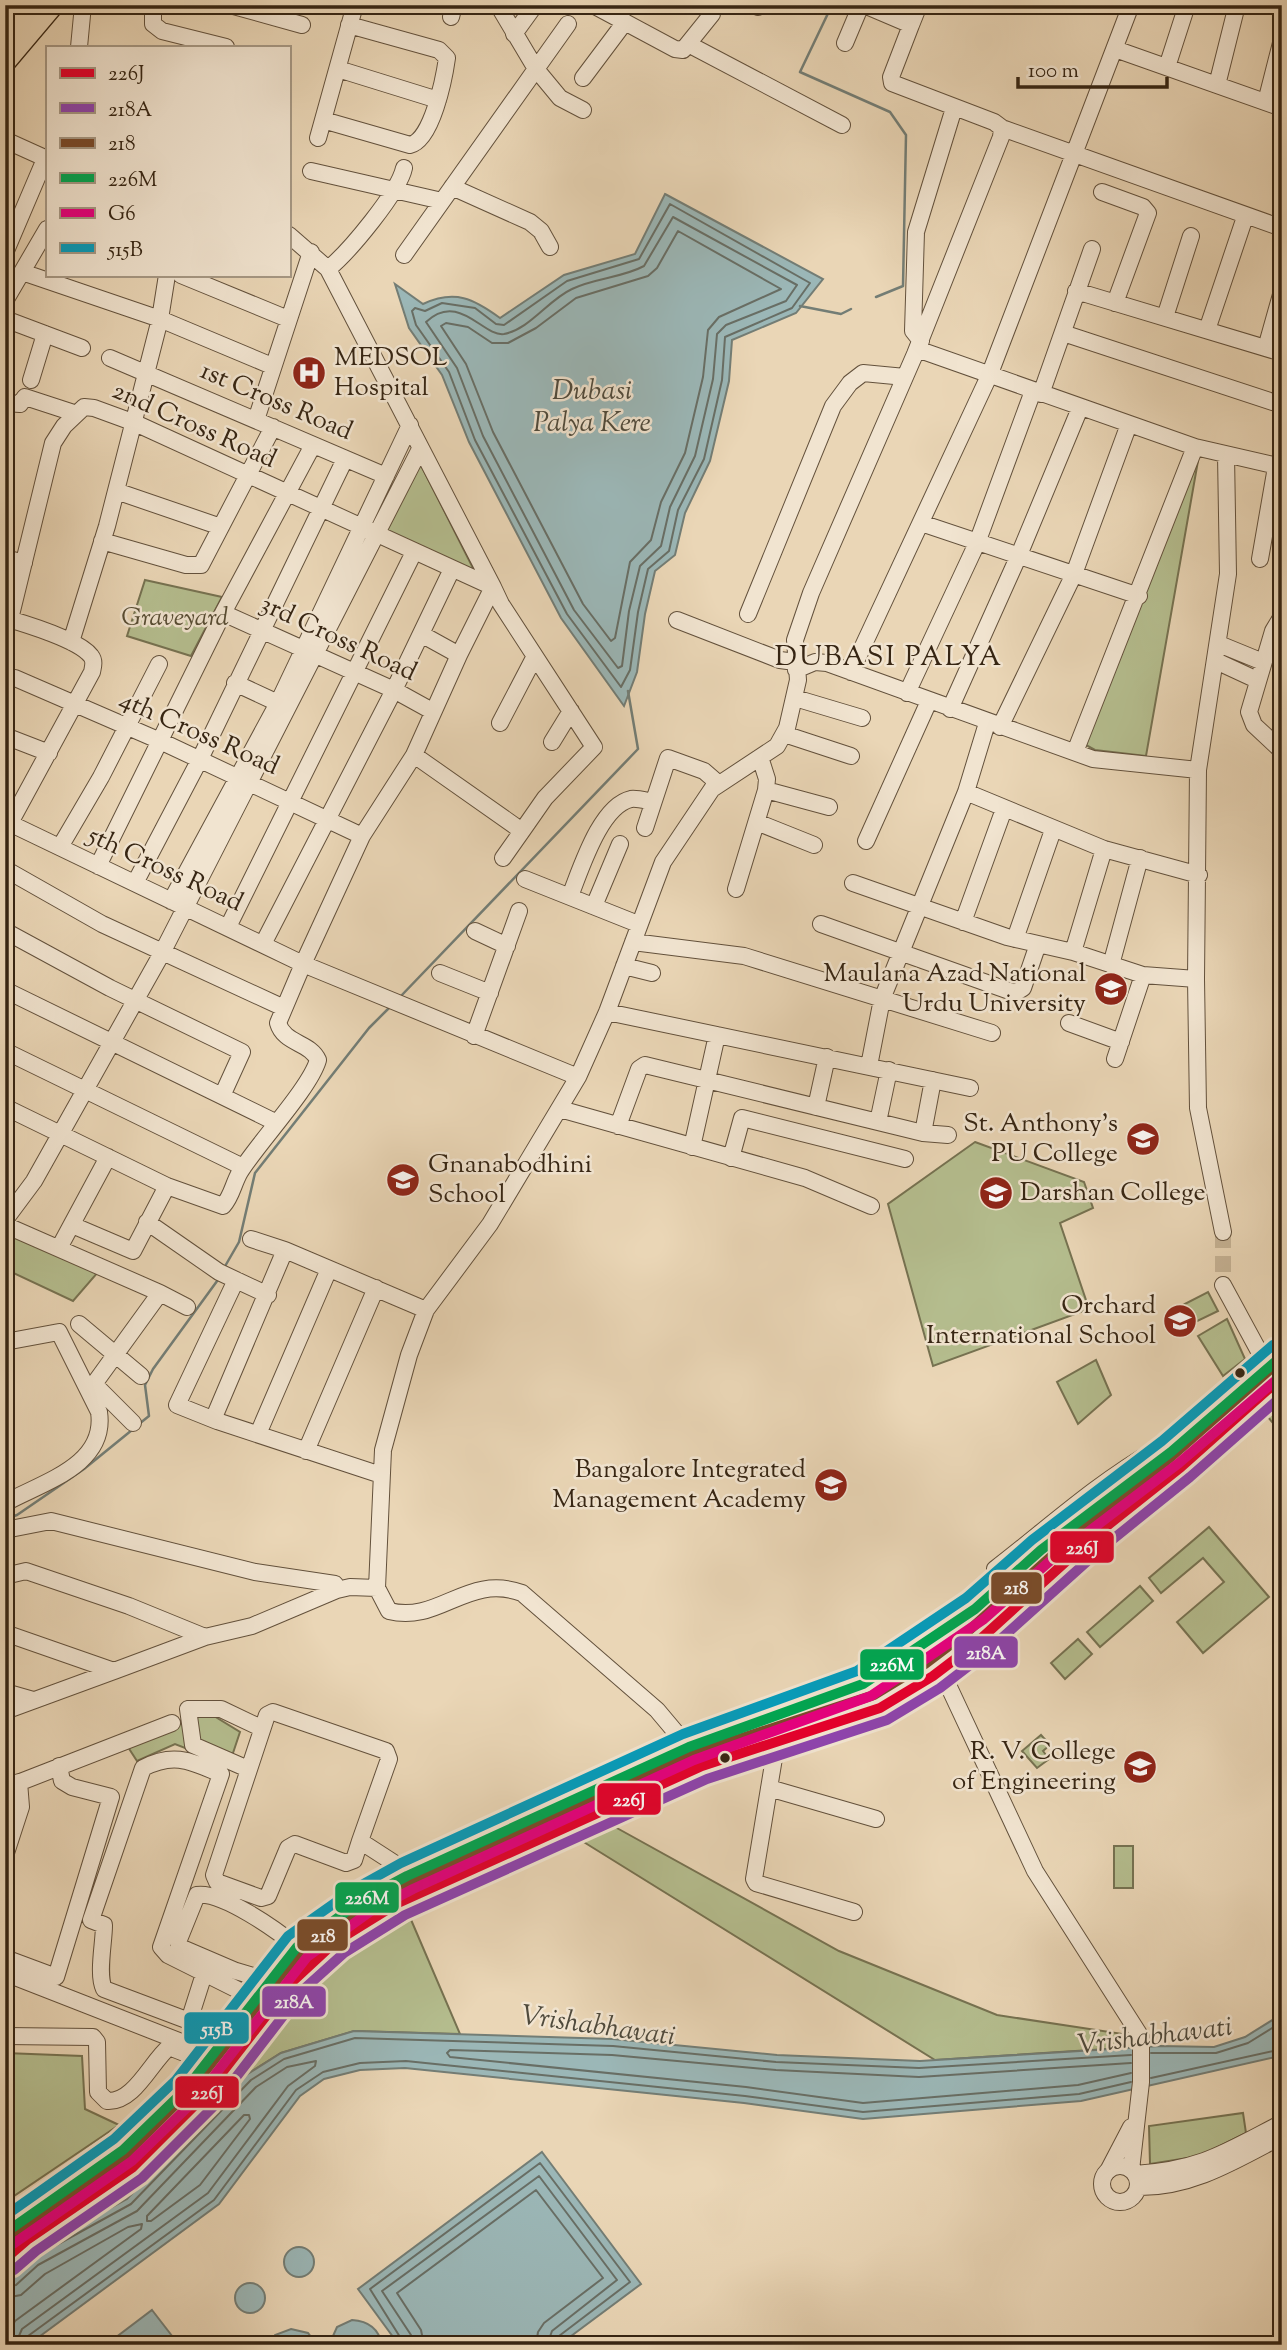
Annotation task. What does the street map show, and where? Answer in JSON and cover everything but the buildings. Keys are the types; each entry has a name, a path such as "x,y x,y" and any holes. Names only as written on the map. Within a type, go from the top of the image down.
{"highway":[{"path":"5,2233 123,2150 186,2090 297,1947 364,1899 411,1874 690,1747 863,1684 975,1609 1041,1550 1167,1455 1277,1367"},
{"path":"5,2259 27,2240 132,2168 204,2097 294,1980 335,1942 398,1903 702,1766 880,1708 941,1670 975,1644 1093,1538 1181,1467 1277,1367"}],"main road":[{"path":"5,39 12,20 33,5"},
{"path":"5,63 54,5"}],"street":[{"path":"79,46 83,5"},
{"path":"153,5 153,24 162,31 222,46"},
{"path":"230,5 302,26"},
{"path":"318,138 355,5"},
{"path":"498,5 536,69 560,98 583,110"},
{"path":"514,34 535,5"},
{"path":"593,5 675,48 684,50 712,14"},
{"path":"845,43 863,5 911,25"},
{"path":"919,5 891,77 892,83 1002,128 1282,228"},
{"path":"851,672 989,376 1131,5"},
{"path":"1167,67 1186,5"},
{"path":"1217,85 1237,5"},
{"path":"583,78 625,22"},
{"path":"404,255 568,24"},
{"path":"323,120 410,145 422,139 438,100 447,58 439,50 349,25"},
{"path":"1115,49 1274,105 1282,39"},
{"path":"690,45 842,125"},
{"path":"338,69 438,100"},
{"path":"954,108 916,232 913,331 919,345 989,376 1195,447 1279,467 1260,559"},
{"path":"377,1588 383,1450 409,1354 426,1310 490,1224 578,1077 607,1012 663,862 712,789 777,746 784,734 795,698 795,640 811,593 919,345 1001,137 1002,128"},
{"path":"5,140 46,159 5,253"},
{"path":"328,269 347,254 401,181 404,168"},
{"path":"311,171 442,201"},
{"path":"452,187 530,222 541,231 550,247"},
{"path":"1102,192 1143,207 1148,213 1115,303"},
{"path":"1207,330 1245,217"},
{"path":"5,301 46,231"},
{"path":"290,236 328,269 493,587 594,747 545,798 503,858"},
{"path":"1165,317 1191,236"},
{"path":"907,693 977,543 1062,333 1092,249"},
{"path":"256,420 311,252"},
{"path":"22,272 160,320 272,366"},
{"path":"71,642 135,423 160,320 167,276"},
{"path":"183,276 288,319"},
{"path":"285,276 299,282"},
{"path":"1076,291 1274,350 1282,291"},
{"path":"5,319 82,348"},
{"path":"1062,333 1282,405"},
{"path":"31,380 45,334"},
{"name":"1st Cross Road","path":"110,358 386,476"},
{"path":"748,614 825,422 839,397 863,373 905,377"},
{"path":"5,403 20,404 25,397 74,413"},
{"name":"2nd Cross Road","path":"8,619 53,443 74,413 84,407 135,423 247,477 493,587"},
{"path":"950,709 1019,555 1080,408"},
{"path":"869,1066 882,999 918,906 994,725 1073,574 1129,424"},
{"path":"368,530 386,476 410,425"},
{"path":"102,541 187,565 201,565 273,427"},
{"path":"98,866 158,740 313,444"},
{"path":"1076,752 1195,447"},
{"path":"5,1220 34,1181 162,953 178,905 309,653 368,530 420,449"},
{"path":"1223,1232 1198,1108 1196,979 1198,770 1228,574 1226,454"},
{"path":"135,883 200,759 345,459"},
{"path":"116,491 221,527"},
{"path":"920,523 1139,596"},
{"path":"228,927 356,674 414,552"},
{"path":"5,558 24,563"},
{"path":"263,944 394,690 452,569"},
{"path":"5,1107 167,1186 223,1206 230,1199 243,1167 318,1060 315,1052 288,1039 278,1023 362,836 414,755 458,655 493,587"},
{"name":"3rd Cross Road","path":"223,614 394,690 432,711"},
{"path":"1257,680 1273,631 1282,616"},
{"path":"8,619 71,642 92,656 94,662 92,672 75,705 8,822"},
{"path":"677,620 796,666 815,662 851,672 1093,759 1198,770"},
{"path":"421,634 458,655"},
{"path":"244,780 278,703 309,653"},
{"path":"1217,653 1264,662"},
{"path":"1217,653 1257,680 1259,685 1249,712 1250,718 1282,751"},
{"path":"500,723 535,656"},
{"path":"60,847 159,664"},
{"name":"4th Cross Road","path":"15,678 200,759 362,836"},
{"path":"235,683 278,703"},
{"path":"795,698 862,718"},
{"path":"866,841 929,701"},
{"path":"552,742 571,711"},
{"path":"784,734 851,756"},
{"path":"5,736 48,753"},
{"path":"414,755 522,831"},
{"path":"736,890 759,823 766,790 767,779 760,757"},
{"path":"645,828 668,758 704,771 719,784"},
{"path":"766,790 829,807"},
{"path":"966,792 1004,810 1104,849 1199,874"},
{"path":"570,896 594,837 611,810 631,799 653,802"},
{"path":"963,922 1004,810"},
{"name":"5th Cross Road","path":"8,822 303,964 578,1077"},
{"path":"759,823 814,845"},
{"path":"1015,939 1053,830"},
{"path":"594,906 620,844"},
{"path":"1073,952 1104,849"},
{"path":"1111,965 1140,859"},
{"path":"5,869 102,924 284,1008"},
{"path":"524,879 638,924"},
{"path":"853,883 1015,939 1073,952 1143,975 1196,979"},
{"path":"474,1036 519,911"},
{"path":"821,924 1015,993 1023,988 1038,944"},
{"path":"5,931 135,1000 242,1052 222,1096"},
{"path":"475,931 507,946"},
{"path":"633,942 744,956 992,1033"},
{"path":"624,966 652,973"},
{"path":"440,973 490,993"},
{"path":"1115,1059 1143,975"},
{"path":"5,990 275,1122"},
{"path":"607,1012 970,1088"},
{"path":"1069,1023 1121,1042"},
{"path":"692,1146 717,1035"},
{"path":"5,1051 243,1167"},
{"path":"816,1107 827,1057"},
{"path":"618,1126 639,1069 645,1065 923,1133 948,1136"},
{"path":"878,1122 889,1070"},
{"path":"923,1133 933,1080"},
{"path":"560,1109 821,1184 872,1206"},
{"path":"731,1158 743,1118 905,1159"},
{"path":"59,1248 108,1157"},
{"path":"118,1274 167,1186"},
{"path":"147,1222 227,1276 268,1295"},
{"path":"5,1225 187,1307"},
{"path":"72,1225 133,1251"},
{"path":"251,1239 285,1250 426,1310"},
{"path":"217,1421 215,1415 285,1250"},
{"path":"258,1434 329,1269"},
{"path":"227,1276 177,1405 217,1421 381,1475"},
{"path":"1223,1285 1277,1367"},
{"path":"306,1451 376,1288"},
{"path":"133,1423 94,1384 160,1293"},
{"path":"79,1324 141,1376"},
{"path":"5,1342 59,1332 99,1412 101,1426 97,1441 69,1471 5,1503"},
{"path":"5,1530 51,1521 255,1572 335,1584"},
{"path":"5,1576 26,1571 129,1606 205,1637"},
{"path":"242,1626 250,1618 335,1584 355,1580 367,1581 377,1588 389,1611 401,1614 434,1607 485,1587 504,1586 522,1593 657,1710 690,1747 702,1766"},
{"path":"5,1711 205,1637 242,1626 252,1626 337,1590 350,1587 377,1588"},
{"path":"5,1633 114,1671"},
{"path":"941,1670 1035,1871 1140,2037 1135,2177 1129,2200 1113,2201 1102,2189 1103,2177 1137,2112"},
{"path":"5,1692 33,1700"},
{"path":"248,1769 193,1745 188,1709 221,1709 261,1728"},
{"path":"274,1712 386,1751 389,1759 354,1860 346,1863 295,1844 288,1848 268,1896 261,1898 217,1882 214,1875 261,1728 267,1715 274,1712"},
{"path":"5,1856 21,1807 12,1785 172,1723"},
{"path":"777,1740 754,1879 756,1883 854,1912"},
{"path":"204,1974 189,2021 104,1989 100,1978 105,1948 104,1925 91,1920 143,1768 162,1758 188,1760 220,1774 161,1945 168,1955 256,1999"},
{"path":"5,1958 56,1977 111,1797 72,1787 62,1781 59,1766"},
{"path":"769,1788 876,1819"},
{"path":"360,1842 411,1874"},
{"path":"270,1981 236,1971 180,1947 178,1942 197,1895 210,1896 256,1917 297,1947"},
{"path":"5,1973 210,2059"},
{"path":"5,2036 93,2037 97,2042 98,2092 107,2101 116,2102 128,2094 172,2043"},
{"path":"1135,2177 1209,2162 1282,2123"},
{"path":"1108,2171 1117,2166 1135,2177 1171,2185 1213,2173 1282,2136"}],"green space":[{"path":"1193,459 1198,461 1146,756 1095,750 1075,739"},
{"path":"420,463 476,574 383,533"},
{"name":"Graveyard","path":"145,580 222,597 191,656 127,636"},
{"name":"Darshan College","path":"975,1142 1084,1182 1093,1208 1060,1223 1089,1309 933,1366 888,1204"},
{"path":"9,1232 99,1271 73,1301 5,1269 5,1237"},
{"path":"1208,1292 1218,1311 1187,1326 1177,1308"},
{"path":"1227,1319 1245,1359 1223,1376 1198,1336"},
{"path":"1096,1360 1111,1395 1078,1424 1057,1382"},
{"path":"1282,1396 1282,1434 1263,1411"},
{"path":"1209,1527 1269,1597 1203,1653 1177,1622 1224,1582 1203,1558 1161,1593 1149,1578"},
{"path":"1140,1586 1153,1601 1100,1647 1087,1632"},
{"path":"1078,1639 1092,1654 1065,1679 1051,1663"},
{"path":"209,1713 240,1732 229,1765 175,1744 137,1761 126,1744"},
{"path":"1041,1735 1050,1745 1043,1751 1049,1759 1037,1768 1022,1751"},
{"path":"606,1822 839,1951 997,2015 1123,2034 1123,2048 935,2060 574,1836"},
{"path":"1114,1846 1133,1846 1133,1888 1114,1888"},
{"path":"409,1915 460,2034 354,2031 281,2053 246,2075 303,1989 347,1951"},
{"path":"5,2053 82,2056 85,2109 119,2125 5,2202"},
{"path":"1243,2113 1246,2133 1200,2156 1150,2164 1149,2126"}],"water":[{"name":"Dubasi Palya Kere","path":"665,194 823,279 796,313 732,340 729,381 710,461 685,513 675,555 655,571 645,614 637,672 624,706 561,618 469,442 442,375 409,328 395,284 423,304 445,297 464,298 500,318 564,275 635,254"},
{"name":"Vrishabhavati","path":"1282,2014 1280,2056 1081,2101 863,2119 744,2103 405,2068 360,2070 324,2079 300,2096 219,2204 28,2345 5,2345 5,2274 29,2252 127,2199 246,2075 281,2053 354,2031 613,2039 777,2055 920,2061 1160,2046 1214,2047 1245,2037"},
{"path":"542,2152 641,2284 559,2345 399,2345 358,2289"},
{"path":"299,2247 310,2251 314,2262 310,2273 299,2277 288,2273 284,2262 288,2251"},
{"path":"250,2283 261,2287 265,2298 261,2309 250,2313 239,2309 235,2298 239,2287"},
{"path":"152,2310 179,2345 120,2345 115,2338"},
{"path":"352,2320 372,2327 382,2345 329,2345 337,2327"},
{"path":"291,2329 308,2333 317,2345 268,2345 275,2335"}],"waterway":[{"path":"832,5 800,72 890,112 906,135 903,286 876,297"},
{"path":"800,306 841,314 851,309"},
{"path":"400,997 638,749 628,691"},
{"path":"224,1268 239,1242 255,1173 369,1028 390,1007"},
{"path":"139,1424 149,1416 145,1385 153,1369 220,1277"},
{"path":"5,1519 17,1515 84,1469 132,1430"}],"tunnel":[{"path":"1223,1232 1223,1285"}],"transit line":[{"name":"515B","path":"5,2216 114,2139 176,2080 288,1936 356,1888 401,1863 683,1734 857,1671 966,1598 1032,1540 1162,1441 1273,1345"},
{"name":"226M","path":"5,2233 123,2150 186,2089 297,1947 364,1899 407,1876 689,1747 863,1684 975,1609 1041,1550 1171,1452 1282,1356"},
{"name":"218","path":"5,2240 123,2157 192,2088 284,1971 327,1931 392,1890 696,1753 874,1695 925,1664 966,1633 1084,1527 1172,1456 1273,1367"},
{"name":"G6","path":"13,2244 132,2161 196,2099 307,1957 371,1911 413,1889 694,1760 871,1696 984,1619 1050,1561 1179,1463 1282,1375"},
{"name":"226J","path":"5,2259 27,2240 132,2168 203,2097 294,1980 335,1942 398,1903 702,1766 880,1708 933,1676 975,1644 1093,1537 1181,1467 1282,1377"},
{"name":"218A","path":"14,2270 36,2251 142,2178 213,2107 304,1989 344,1953 405,1915 707,1779 887,1720 940,1688 983,1655 1102,1548 1190,1477 1282,1396"}],"place":[{"name":"MEDSOL Hospital","path":"309,373"},
{"name":"Maulana Azad National Urdu University","path":"1111,989"},
{"name":"St. Anthony's PU College","path":"1143,1139"},
{"name":"Gnanabodhini School","path":"403,1180"},
{"name":"Darshan College","path":"996,1193"},
{"name":"Orchard International School","path":"1180,1321"},
{"name":"Bangalore Integrated Management Academy","path":"831,1485"},
{"name":"R. V. College of Engineering","path":"1140,1767"}],"district":[{"name":"DUBASI PALYA","path":"889,658"}]}
